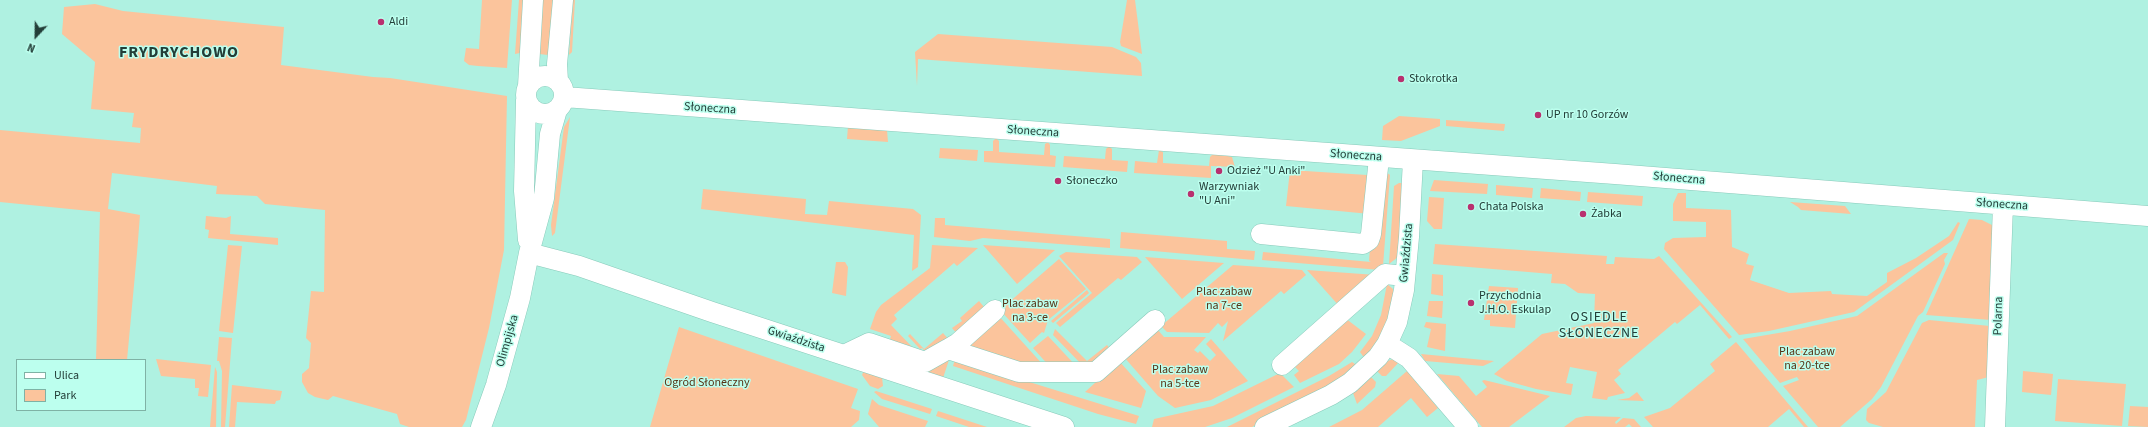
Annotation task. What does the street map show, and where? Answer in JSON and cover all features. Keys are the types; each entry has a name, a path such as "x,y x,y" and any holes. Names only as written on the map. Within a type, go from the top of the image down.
{"street":[{"name":"Olimpijska","path":"529,254 524,191 527,93 533,0"},
{"name":"Olimpijska","path":"481,427 507,348 544,198 550,134 560,96 557,64 563,0"},
{"path":"542,76 547,76 560,96 552,113 539,113 533,110 527,93 531,82 542,76"},
{"name":"Słoneczna","path":"560,96 1379,158 1628,175 2148,216"},
{"path":"1260,234 1363,244 1369,240 1371,234 1379,158"},
{"name":"Gwiaździsta","path":"1265,427 1331,395 1350,383 1378,356 1387,344 1397,322 1401,306 1405,276 1413,160"},
{"name":"Polarna","path":"1995,427 2003,205"},
{"name":"Gwiaździsta","path":"529,254 579,266 712,312 1064,427"},
{"path":"1282,365 1385,274 1405,276"},
{"path":"844,355 869,343 926,362 958,343 995,310"},
{"path":"948,349 1019,372 1096,372 1155,320"},
{"path":"1387,344 1409,358 1468,427"}],"green space":[{"path":"482,0 512,0 507,68 469,65 464,61 466,48 479,49"},
{"path":"519,0 524,0 520,53 515,54"},
{"path":"542,0 554,0 548,55 539,54"},
{"path":"573,0 575,0 572,52 569,55"},
{"path":"1127,0 1135,0 1142,54 1121,46 1120,42"},
{"path":"95,4 123,11 284,27 281,65 390,78 507,96 504,250 489,328 466,420 462,427 409,427 400,424 397,414 333,396 328,400 315,397 308,393 302,382 302,374 309,368 311,343 306,338 311,291 324,292 325,210 265,204 257,196 216,194 217,186 112,173 108,209 140,215 137,253 127,359 96,359 100,212 0,202 0,130 140,143 141,128 132,127 134,113 91,109 95,62 62,34 64,7"},
{"path":"938,34 1112,47 1136,57 1141,63 1142,76 918,59 917,86 915,52"},
{"path":"1399,116 1440,119 1440,126 1401,141 1382,140 1383,126"},
{"path":"570,117 555,233 552,236 551,225 564,127"},
{"path":"1446,120 1505,124 1504,131 1446,126"},
{"path":"848,126 887,130 888,142 847,139"},
{"path":"996,138 999,141 999,152 1044,155 1045,144 1048,142 1050,145 1050,155 1056,156 1055,167 984,162 984,151 993,151 993,141"},
{"path":"1109,146 1112,149 1112,160 1128,161 1127,172 1063,167 1064,156 1105,159 1106,149"},
{"path":"940,148 978,150 977,161 939,158"},
{"path":"1159,150 1163,152 1163,163 1209,166 1210,157 1214,153 1232,157 1235,167 1211,166 1211,178 1134,173 1135,161 1157,163"},
{"path":"1290,170 1367,175 1370,214 1286,206"},
{"path":"1386,172 1390,175 1383,266 1380,270 1262,260 1263,252 1371,262 1369,261 1370,248"},
{"path":"1434,180 1488,184 1487,194 1430,191"},
{"path":"1399,183 1405,183 1398,257 1389,264 1394,186"},
{"path":"1496,185 1533,188 1532,198 1496,195"},
{"path":"1541,188 1581,192 1580,201 1540,198"},
{"path":"703,189 806,199 805,214 827,215 829,201 913,209 921,215 918,267 912,271 914,235 701,209"},
{"path":"1588,192 1643,196 1642,206 1587,202"},
{"path":"1678,193 1686,193 1686,208 1731,210 1732,247 1749,254 1746,264 1754,266 1750,280 1789,293 1831,291 1832,294 1867,296 1887,282 1887,273 1916,258 1949,236 1958,222 1960,223 1953,240 1854,312 1769,331 1739,335 1664,249 1665,243 1673,238 1706,237 1706,222 1673,221 1673,204"},
{"path":"1429,197 1444,198 1442,229 1434,229 1427,221"},
{"path":"1790,202 1845,206 1851,214 1801,210"},
{"path":"206,216 226,218 231,216 230,234 278,238 278,245 208,238 209,230 205,229"},
{"path":"935,218 945,218 945,225 1110,239 1110,248 983,238 970,241 934,237"},
{"path":"1969,219 1982,220 1994,226 1991,320 1926,315"},
{"path":"1121,232 1227,241 1227,249 1255,251 1254,260 1120,248"},
{"path":"1435,244 1607,256 1606,264 1614,264 1615,257 1654,259 1659,256 1732,337 1729,339 1700,305 1677,324 1675,322 1618,370 1621,374 1614,380 1625,393 1608,397 1607,400 1592,398 1597,372 1570,367 1566,383 1573,384 1571,395 1536,389 1507,381 1494,374 1542,334 1594,323 1595,294 1578,293 1565,284 1551,283 1552,274 1433,264"},
{"path":"228,245 242,246 233,333 219,331"},
{"path":"932,245 978,248 957,266 954,263 894,315 897,319 891,325 917,352 888,345 891,336 870,329 876,312 881,305 930,268"},
{"path":"983,245 1055,250 1017,284"},
{"path":"1066,252 1137,257 1142,262 1121,280 1118,278 1060,327 1056,323 1092,293 1059,256"},
{"name":"Plac zabaw na 20-tce","path":"1944,253 1948,253 1944,260 1945,264 1923,312 1918,316 1881,387 1872,399 1840,427 1818,427 1783,386 1799,380 1797,377 1780,383 1743,339 1790,331 1857,316"},
{"path":"1145,257 1224,263 1182,299"},
{"name":"Plac zabaw na 3-ce","path":"1059,259 1086,289 1048,320 1044,333 1042,332 1030,343 1000,310"},
{"path":"836,262 845,262 848,267 846,296 832,293"},
{"name":"Plac zabaw na 7-ce","path":"1233,265 1302,270 1306,275 1284,294 1281,291 1223,341 1228,321 1222,327 1218,323 1209,333 1167,332 1161,326"},
{"path":"1307,270 1376,275 1340,307"},
{"path":"1432,274 1443,275 1443,296 1431,294"},
{"path":"1387,284 1393,289 1395,295 1384,330 1365,359 1360,352 1372,336 1381,315"},
{"path":"1489,286 1518,288 1515,328 1490,326 1490,320 1484,320"},
{"path":"1087,290 1089,293 1053,323 1051,321"},
{"path":"979,301 984,307 958,335 952,328 962,321 960,318"},
{"path":"1429,301 1443,301 1442,318 1427,316"},
{"path":"998,315 1045,367 1025,367 970,349 969,339"},
{"path":"1345,318 1366,334 1352,352 1339,364 1300,383 1294,375 1299,371 1292,364"},
{"path":"1929,320 1990,326 1989,377 1977,380 1975,427 1883,427 1869,423 1866,420 1867,409 1886,392 1922,323"},
{"path":"1426,322 1446,324 1445,351 1427,347 1431,329 1424,327"},
{"name":"Ogród Słoneczny","path":"679,327 858,389 851,408 860,411 859,420 851,427 650,427"},
{"path":"1055,329 1087,361 1107,345 1111,350 1085,368 1053,335"},
{"name":"Plac zabaw na 5-tce","path":"1157,329 1164,337 1206,337 1194,350 1198,353 1200,351 1210,361 1216,355 1206,344 1211,339 1248,381 1211,400 1175,408 1158,396 1124,357"},
{"path":"943,333 950,341 928,354 922,348 920,349 908,336 910,334 924,349"},
{"path":"1048,336 1078,368 1051,368 1033,348"},
{"path":"219,337 232,338 225,427 221,427 222,371 219,361 217,361"},
{"path":"1736,342 1808,427 1804,427 1789,409 1768,427 1653,427 1644,417 1670,408 1715,371 1710,364"},
{"path":"1421,354 1494,361 1483,366 1425,361"},
{"path":"950,357 942,381 925,375 928,367"},
{"path":"156,359 211,365 208,397 198,396 199,388 195,388 195,379 161,376"},
{"path":"955,359 1139,416 1136,424 1098,414 953,366"},
{"path":"1393,359 1400,361 1386,376 1382,376 1377,371 1385,362"},
{"path":"1119,361 1146,391 1141,408 1085,392"},
{"path":"1352,362 1358,366 1327,389 1252,427 1227,427 1329,376"},
{"path":"215,367 217,372 216,427 210,427"},
{"path":"865,368 882,377 883,386 878,389 870,386 862,375"},
{"path":"1407,371 1438,408 1427,417 1411,398 1378,427 1329,427 1362,410"},
{"path":"2023,371 2053,374 2051,395 2022,392"},
{"path":"1280,373 1294,387 1232,418 1205,427 1152,427 1154,419 1213,406"},
{"path":"1437,374 1459,376 1476,396 1487,387 1482,381 1484,380 1550,396 1509,427 1482,427"},
{"path":"1370,376 1376,382 1375,387 1357,404 1353,393"},
{"path":"2058,379 2126,384 2122,426 2055,421"},
{"path":"232,385 282,391 280,400 276,401 275,404 237,402 235,427 229,427"},
{"path":"876,391 932,409 930,414 882,399 874,392"},
{"path":"1637,392 1644,401 1617,400 1629,398"},
{"path":"872,399 879,405 928,421 925,427 879,427 868,414"},
{"path":"2130,406 2148,407 2148,427 2128,426"},
{"path":"938,411 987,427 969,427 936,416"},
{"path":"1586,416 1621,417 1615,422 1616,424 1623,418 1634,419 1641,427 1632,427 1629,424 1625,427 1564,427 1576,418"}],"place":[{"name":"Aldi","path":"381,22"},
{"name":"Stokrotka","path":"1401,79"},
{"name":"UP nr 10 Gorzów","path":"1538,115"},
{"name":"Odzież \"U Anki\"","path":"1219,171"},
{"name":"Słoneczko","path":"1058,181"},
{"name":"Warzywniak \"U Ani\"","path":"1191,194"},
{"name":"Chata Polska","path":"1471,207"},
{"name":"Żabka","path":"1583,214"},
{"name":"Przychodnia J.H.O. Eskulap","path":"1471,303"}],"district":[{"name":"FRYDRYCHOWO","path":"179,53"},
{"name":"OSIEDLE SŁONECZNE","path":"1599,326"}]}
